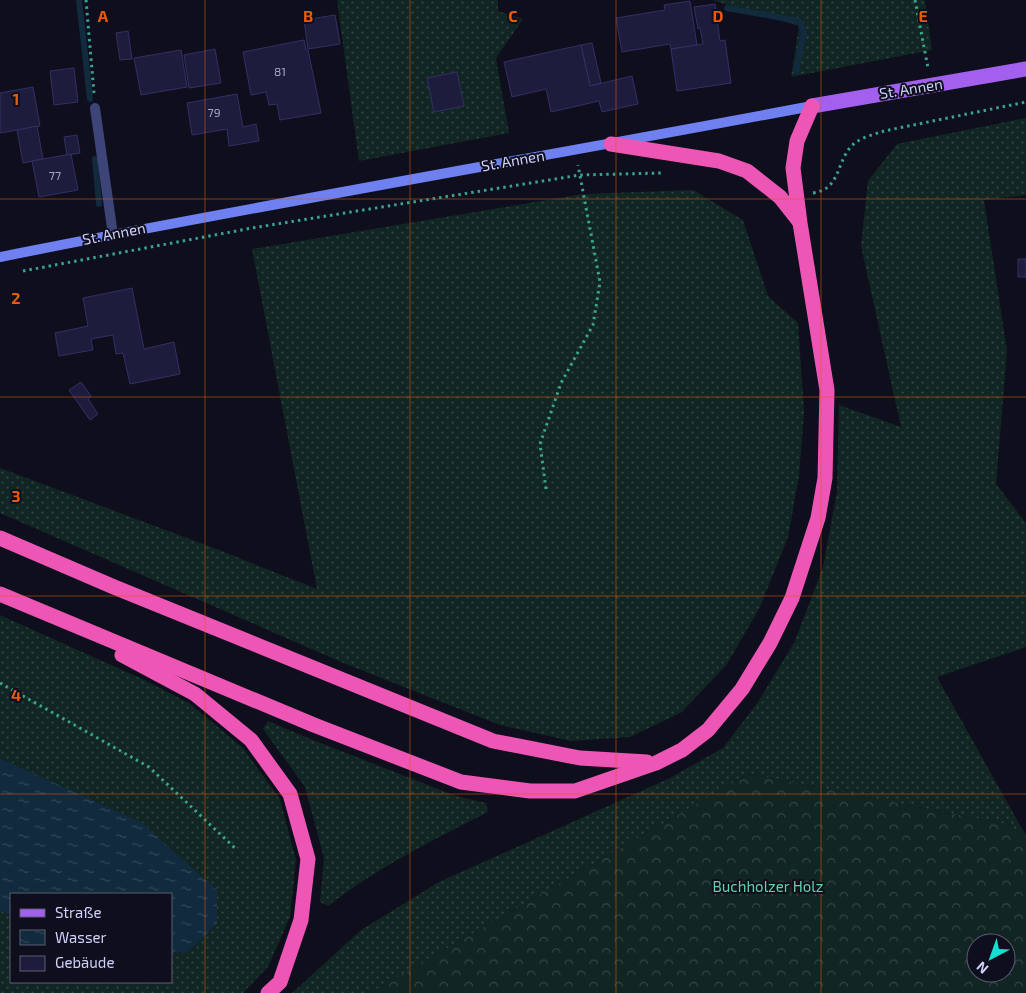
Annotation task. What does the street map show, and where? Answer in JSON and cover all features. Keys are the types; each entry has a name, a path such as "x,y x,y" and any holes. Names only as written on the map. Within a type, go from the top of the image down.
{"highway":[{"path":"0,594 314,725 461,782 530,791 575,791 656,762 682,750 708,730 742,689 770,643 792,598 818,518 825,478 827,390 793,168 797,141 812,106"},
{"path":"611,144 719,161 747,171 780,197 800,222"},
{"path":"0,538 114,587 493,741 580,758 656,762"},
{"path":"51,616 195,694 251,740 290,794 308,859 301,920 280,982 268,993"}],"main road":[{"name":"St. Annen","path":"0,256 292,200 1026,69"}],"lane":[{"path":"95,108 113,235"}],"path":[{"path":"86,0 95,108"},
{"path":"915,0 931,86"},
{"path":"796,195 822,192 831,185 849,148 862,138 884,130 1026,102"},
{"path":"546,489 540,444 561,383 593,325 600,282 576,150"},
{"path":"16,272 252,228 580,175 670,172"},
{"path":"0,683 148,767 237,850"}],"green space":[{"path":"337,0 498,0 498,11 523,19 496,58 509,133 359,161"},
{"path":"712,0 925,0 932,50 791,77 799,26"},
{"path":"1026,118 1026,195 984,200 1007,351 996,484 1026,523 1026,647 937,677 1021,827 749,774 370,993 292,993 361,930 439,882 670,778 723,748 758,702 795,641 823,567 837,492 839,405 901,427 861,246 868,181 897,144"},
{"path":"693,190 743,220 768,296 798,323 804,412 799,476 788,537 760,607 727,664 682,712 630,737 571,741 500,725 341,662 0,513 0,468 317,589 252,249 584,194"},
{"path":"0,615 140,678 189,703 243,748 280,799 296,860 290,917 268,967 243,993 0,993 0,911 10,915 10,983 172,983 172,952 187,953 217,924 141,822 0,758"},
{"path":"268,721 456,796 486,803 488,812 386,867 328,906 320,902 324,858 305,787 263,729"},
{"name":"Buchholzer Holz","path":"749,774 1021,827 1026,835 1026,993 370,993"}],"water":[{"path":"0,758 141,822 217,890 217,924 187,953 172,952 172,893 10,893 10,915 0,911"}],"building":[{"path":"690,1 697,45 671,49 670,44 622,52 616,18 665,10 664,5"},
{"path":"715,4 720,41 725,40 731,83 677,91 671,49 703,44 694,7"},
{"path":"335,15 340,44 308,49 304,20"},
{"path":"128,31 132,59 120,60 116,33"},
{"path":"304,40 306,50 308,50 321,113 280,120 277,104 269,105 266,92 251,95 243,52"},
{"path":"592,43 601,83 590,86 581,45"},
{"path":"581,45 590,86 632,76 638,104 602,112 599,101 551,112 546,89 512,97 504,62"},
{"path":"215,49 221,83 189,88 184,55"},
{"path":"181,50 187,87 141,95 134,58"},
{"path":"74,68 78,102 54,105 50,71"},
{"path":"457,72 464,106 434,112 427,78"},
{"path":"33,87 40,126 0,133 0,93"},
{"path":"237,94 243,127 256,124 259,141 229,146 227,129 192,135 187,103"},
{"path":"37,126 43,159 23,163 17,130"},
{"path":"77,135 80,153 67,155 64,137"},
{"path":"71,154 78,190 39,197 32,161"},
{"path":"1018,259 1026,259 1026,277 1018,277"},
{"path":"132,288 144,349 174,342 180,374 130,384 123,353 116,354 113,335 91,339 93,350 59,356 55,333 88,326 83,298"},
{"path":"81,382 91,396 88,399 98,414 90,420 69,390"}],"waterway":[{"path":"79,0 90,99"},
{"path":"727,8 799,21 804,32 796,71"},
{"path":"95,159 99,204"}]}
